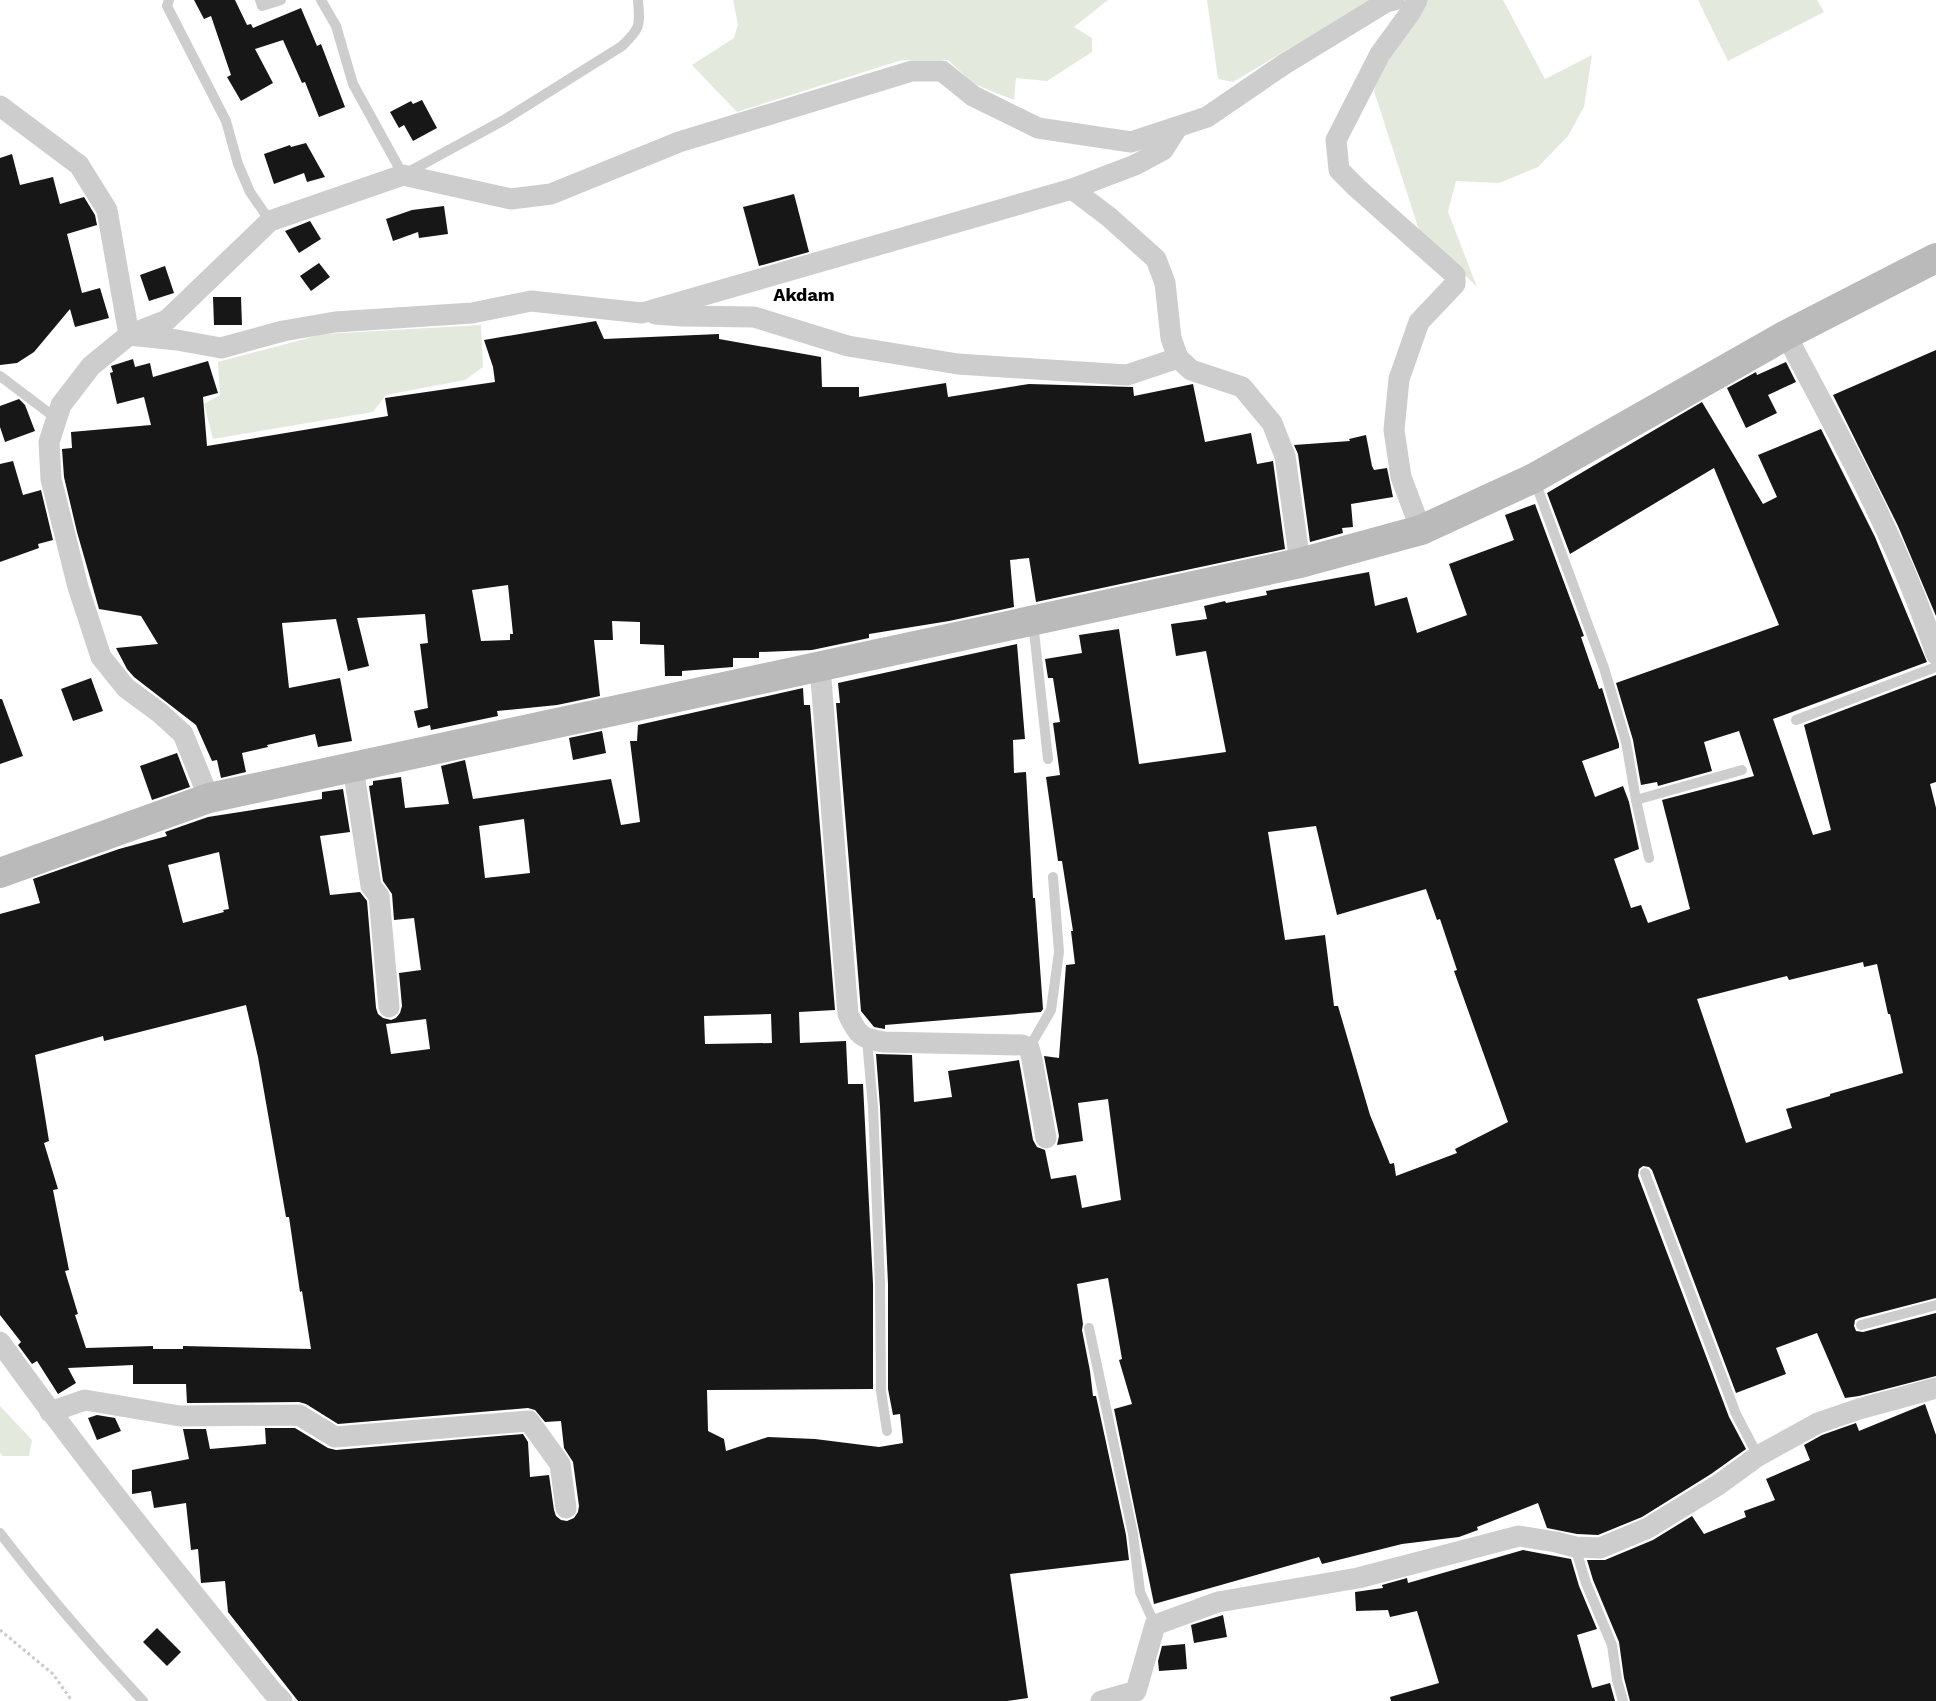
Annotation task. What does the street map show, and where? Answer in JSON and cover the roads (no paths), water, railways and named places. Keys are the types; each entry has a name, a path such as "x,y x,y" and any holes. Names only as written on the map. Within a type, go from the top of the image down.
{"street":[{"path":"210,798 183,734 160,713 126,688 102,657 78,587 51,479 50,442 61,405 91,366 129,335 167,320 270,221 403,175 511,199 551,194 679,142 912,71 942,71 973,96 1038,128 1131,142 1207,117 1283,65 1386,2 1394,0"},
{"path":"1417,0 1380,54 1336,140 1340,170 1357,188 1455,275 1455,284 1419,322 1399,379 1394,430 1401,477 1421,530"},
{"path":"0,106 79,165 107,210 129,335"},
{"path":"642,313 1072,189 1135,165 1163,150 1177,128"},
{"path":"1072,189 1108,217 1156,260 1165,283 1171,338 1178,358 1191,370 1242,387 1272,423 1285,456 1300,563"},
{"path":"0,873 210,798 1300,563 1421,530 1534,478 1786,335 1936,258"},
{"path":"129,335 221,348 283,331 334,322 472,313 531,301 682,316 754,317 848,346 958,364 1127,375 1178,358"},
{"path":"1786,335 1877,507 1924,617 1936,654"},
{"path":"820,666 848,1014 856,1031 867,1040 884,1042 1022,1045 1029,1048 1046,1138"},
{"path":"353,767 371,886 380,896 389,1007"},
{"path":"0,1342 50,1412 202,1605 282,1701"},
{"path":"1101,1701 1136,1691 1155,1625 1218,1602 1358,1578 1519,1536 1575,1547 1600,1548 1648,1528 1718,1485 1758,1456 1818,1423 1936,1388"},
{"path":"50,1412 85,1400 180,1416 299,1415 335,1437 529,1420 560,1464 566,1508"}],"lane":[{"path":"169,0 167,6 226,121 238,164 250,192 270,221"},
{"path":"260,0 262,6 281,0"},
{"path":"321,0 336,26 353,84 403,175 504,120 622,46 635,33 640,22 638,0"},
{"path":"0,376 57,419"},
{"path":"1534,478 1604,668 1626,741 1649,858"},
{"path":"1033,621 1048,759"},
{"path":"1796,720 1936,667"},
{"path":"1636,800 1742,770"},
{"path":"1029,1048 1051,1010 1059,952 1053,877"},
{"path":"867,1040 873,1107 880,1284 881,1391 887,1431"},
{"path":"1645,1173 1736,1413 1758,1456"},
{"path":"1861,1325 1936,1305"},
{"path":"1089,1328 1133,1534 1140,1592 1155,1625"},
{"path":"0,1533 34,1578 143,1701"},
{"path":"1575,1547 1586,1583 1612,1645 1617,1680 1623,1701"}],"district":[{"name":"Akdam","path":"804,295"}]}
